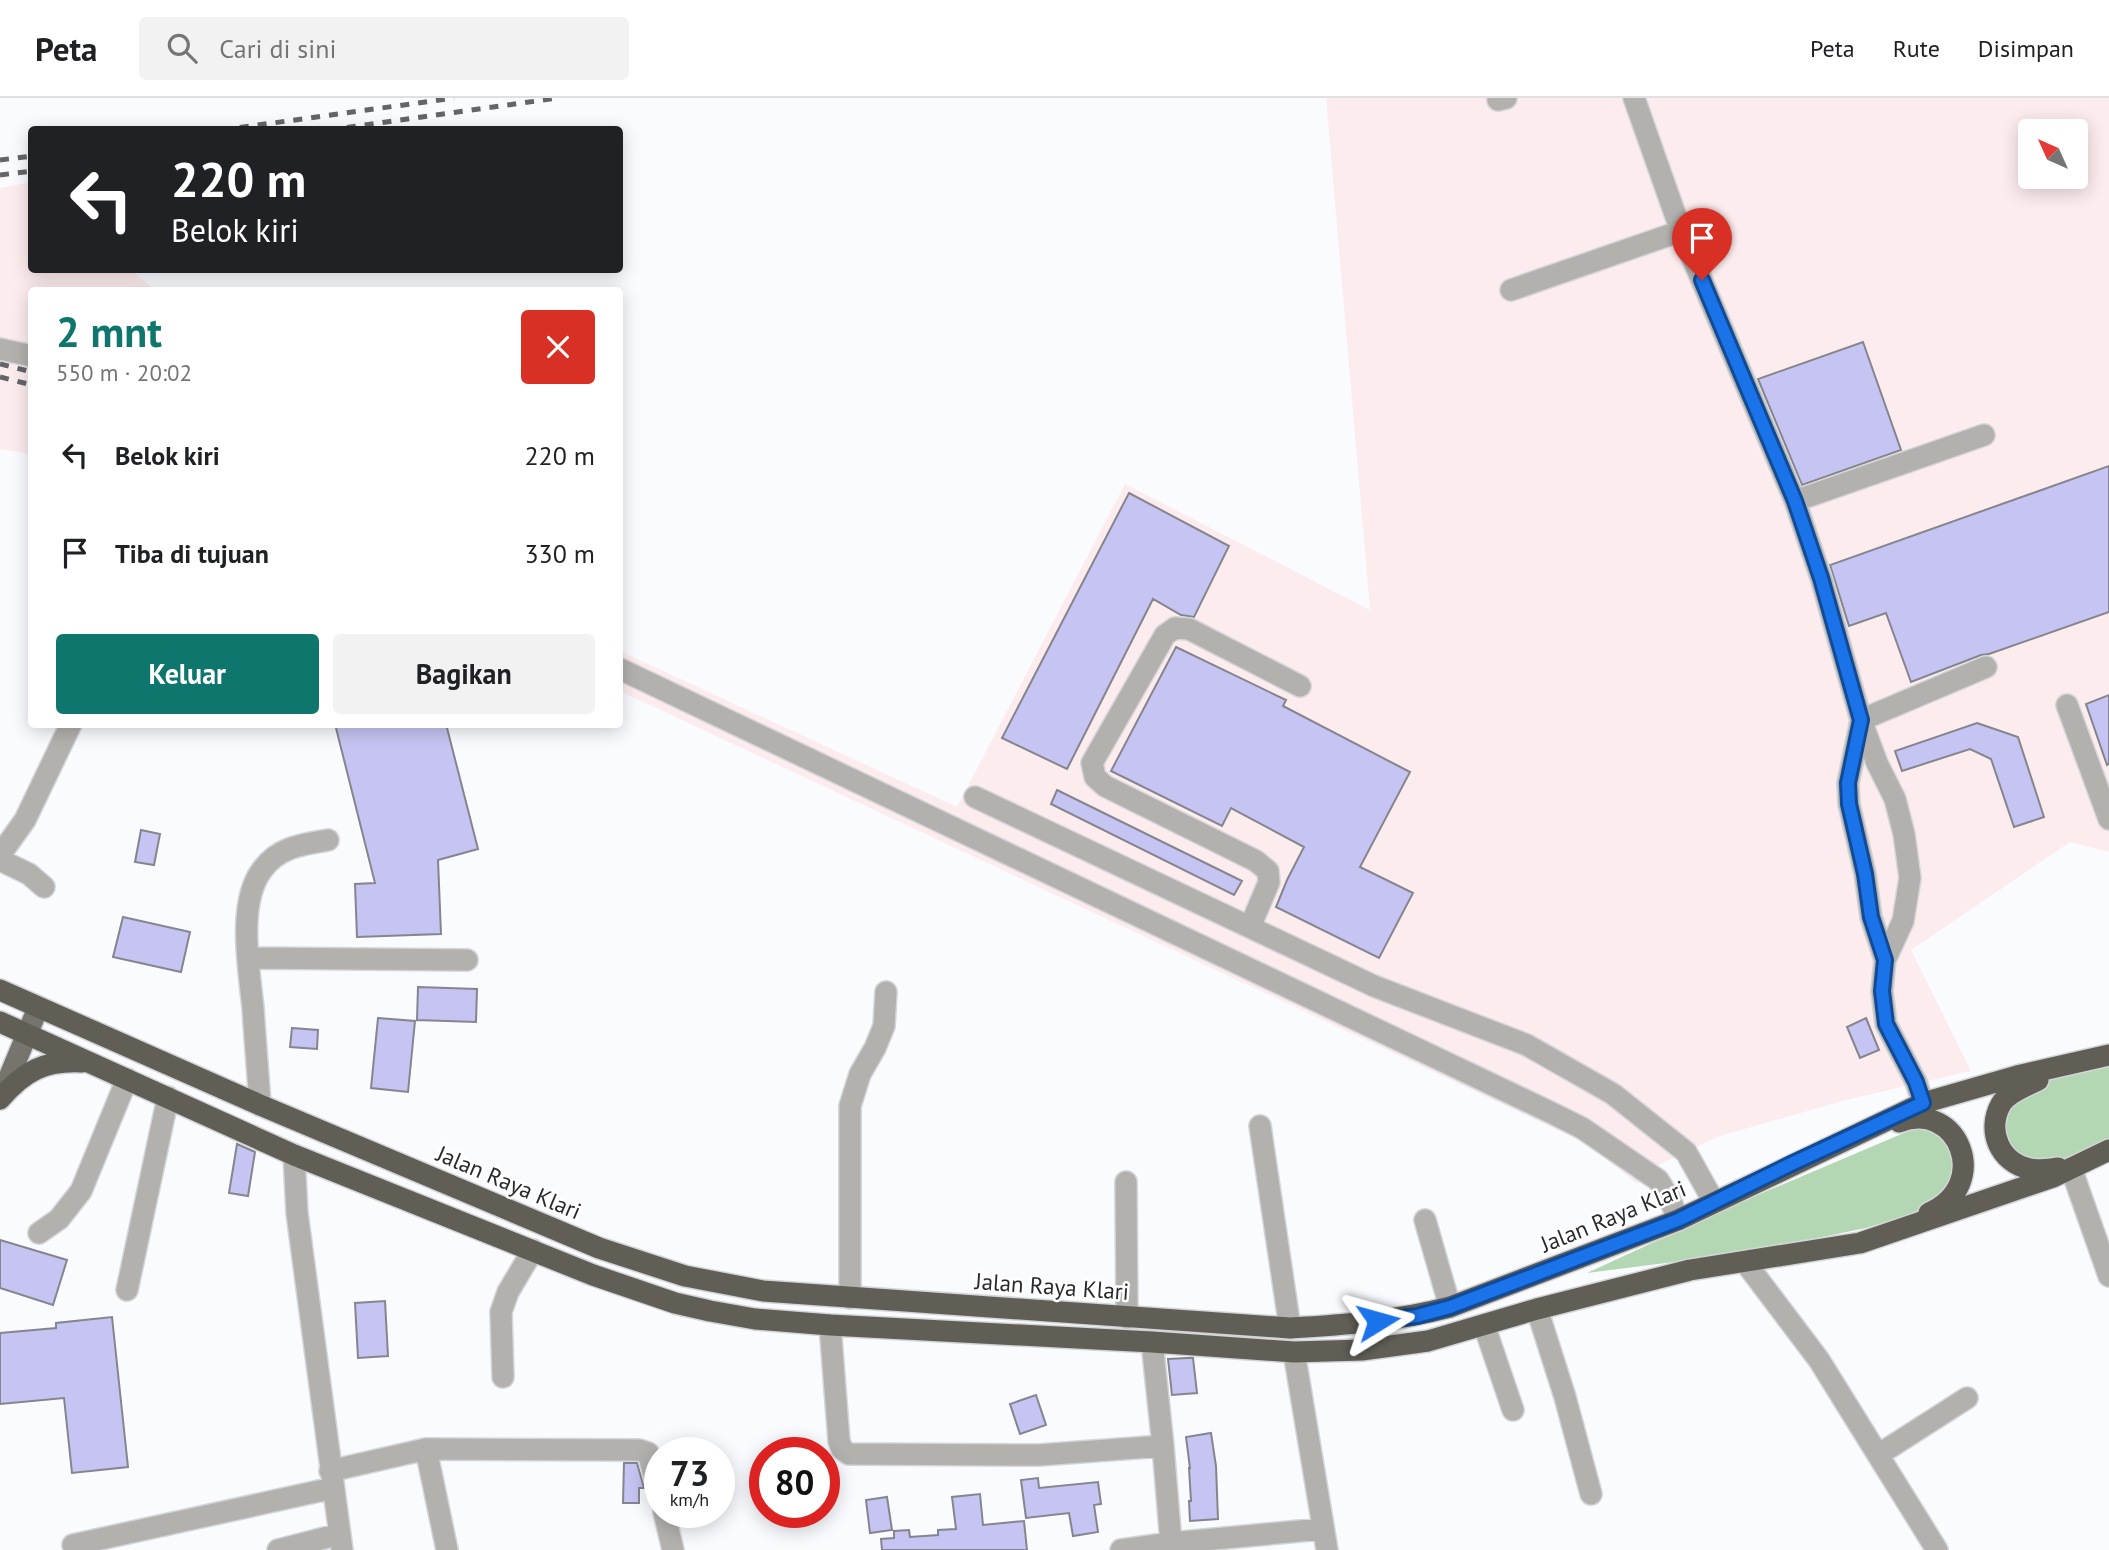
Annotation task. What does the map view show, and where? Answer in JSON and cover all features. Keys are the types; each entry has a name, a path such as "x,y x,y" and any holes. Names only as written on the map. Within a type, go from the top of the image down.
{"highway":[{"name":"Jalan Raya Klari","path":"7,993 260,1105 612,1252 685,1276 763,1291 1290,1328 1358,1324 1417,1316 1450,1307 1678,1220 1923,1103 2017,1076 2109,1055"},
{"path":"1,1025 27,1034 294,1155 593,1275 675,1303 755,1319 830,1325 1294,1352 1362,1350 1428,1340 1690,1270 1860,1243 2053,1177 2109,1150"},
{"path":"0,1099 25,1074 44,1065 65,1061 87,1062"},
{"path":"2071,1168 2030,1169 2007,1158 1996,1143 1995,1123 2002,1102 2019,1089 2075,1063"},
{"path":"1789,1165 1906,1119 1926,1117 1948,1130 1960,1144 1964,1167 1959,1189 1941,1208 1860,1243"}],"main road":[{"path":"1,1025 7,993"},
{"path":"0,1099 38,1008"}],"street":[{"path":"1634,98 1681,231 1795,501 1821,578 1861,720 1877,763 1895,799 1904,834 1910,878 1903,921 1885,960 1882,991 1886,1024 1916,1082 1923,1103"},
{"path":"1511,290 1681,231"},
{"path":"0,349 28,355"},
{"path":"1795,501 1984,435"},
{"path":"1250,927 1269,882 1268,871 1256,862 1105,786 1096,777 1092,763 1165,635 1175,628 1189,629 1300,686"},
{"path":"1861,720 1986,667"},
{"path":"623,669 1552,1112 1582,1128 1658,1180 1670,1199 1678,1220"},
{"path":"2067,705 2109,819"},
{"path":"1861,720 1848,783 1849,804 1865,874 1871,917 1885,960"},
{"path":"44,887 29,874 0,857 25,820 69,728"},
{"path":"975,797 1374,986 1527,1045 1613,1094 1686,1152 1714,1202"},
{"path":"260,1105 248,958 247,919 251,890 262,870 283,850 328,840"},
{"path":"248,958 467,960"},
{"path":"850,1298 850,1106 860,1074 884,1026 886,992"},
{"path":"39,1233 59,1219 81,1191 127,1079"},
{"path":"127,1290 168,1097"},
{"path":"1260,1126 1290,1328"},
{"path":"278,1550 341,1542 297,1213 294,1155"},
{"path":"2071,1168 2109,1276"},
{"path":"1126,1182 1127,1318"},
{"path":"1425,1220 1450,1307"},
{"path":"503,1377 501,1312 508,1292 533,1250"},
{"path":"1745,1262 1819,1360 1937,1550"},
{"path":"1537,1309 1565,1397 1591,1494"},
{"path":"830,1325 839,1441 842,1449 849,1454 1039,1455 1163,1446"},
{"path":"1484,1325 1514,1410"},
{"path":"1152,1342 1171,1543"},
{"path":"1121,1550 1171,1543 1324,1540 1294,1352"},
{"path":"1878,1455 1967,1398"},
{"path":"426,1449 447,1550"},
{"path":"74,1545 332,1479 426,1449 644,1452"},
{"path":"668,1528 673,1550"}],"shaded area":[{"path":"1326,98 2109,98 2109,852 2070,842 1911,950 1971,1071 1846,1100 1720,1136 1660,1164 1637,1184 1589,1145 623,692 623,652 957,807 1125,484 1370,610"},
{"path":"28,183 28,273 135,273 151,287 28,287 28,454 0,449 0,188"}],"green space":[{"path":"2109,1064 2109,1142 2068,1162 2024,1157 2004,1139 2005,1114 2019,1097 2030,1089 2055,1077"},
{"path":"1927,1126 1951,1141 1955,1177 1931,1208 1866,1228 1744,1253 1587,1273 1739,1203 1918,1127"}],"building":[{"path":"1863,342 1901,450 1802,485 1758,379"},
{"path":"2109,466 2109,612 1981,655 1911,682 1886,613 1849,626 1830,565"},
{"path":"1129,493 1229,546 1194,617 1181,615 1153,599 1067,769 1002,738"},
{"path":"1176,647 1286,700 1283,706 1410,772 1360,867 1413,893 1379,958 1276,907 1304,847 1231,808 1222,826 1111,771"},
{"path":"2109,695 2109,764 2107,765 2086,704"},
{"path":"1977,723 2018,737 2044,817 2014,827 1991,759 1970,749 1902,771 1895,751"},
{"path":"336,728 447,728 478,849 438,860 441,934 357,937 355,884 375,883"},
{"path":"1057,790 1242,881 1234,895 1051,804"},
{"path":"141,830 160,834 154,865 135,862"},
{"path":"123,917 190,932 181,972 113,957"},
{"path":"418,987 477,989 476,1022 417,1020"},
{"path":"378,1018 415,1021 408,1092 371,1088"},
{"path":"1866,1018 1879,1050 1860,1058 1847,1027"},
{"path":"292,1028 318,1030 317,1049 290,1047"},
{"path":"237,1144 255,1152 248,1196 229,1193"},
{"path":"0,1240 67,1260 53,1305 0,1288"},
{"path":"385,1301 388,1356 358,1358 355,1303"},
{"path":"112,1317 128,1467 72,1473 64,1398 0,1404 0,1333 56,1328 56,1323"},
{"path":"1193,1358 1197,1393 1172,1395 1168,1359"},
{"path":"1036,1395 1046,1425 1020,1434 1010,1404"},
{"path":"1211,1433 1216,1466 1218,1519 1190,1521 1190,1468 1186,1437"},
{"path":"624,1463 637,1463 644,1488 639,1488 639,1503 623,1503"},
{"path":"1038,1478 1039,1488 1098,1482 1101,1504 1094,1505 1098,1532 1073,1536 1069,1513 1026,1518 1021,1480"},
{"path":"980,1494 983,1525 1024,1521 1027,1550 882,1550 881,1539 894,1538 894,1531 909,1530 910,1537 938,1535 938,1530 956,1529 952,1497"},
{"path":"887,1497 892,1530 870,1533 866,1500"}],"railway":[{"path":"251,126 454,98"},
{"path":"358,126 558,98"},
{"path":"0,160 28,156"},
{"path":"0,175 28,172"},
{"path":"0,364 28,371"},
{"path":"0,377 28,384"}],"route":[{"path":"1378,1321 1417,1316 1450,1307 1581,1259 1678,1220 1923,1103 1916,1082 1886,1024 1882,991 1885,960 1871,917 1865,874 1849,804 1848,783 1861,720 1821,578 1795,501 1702,280"}]}
